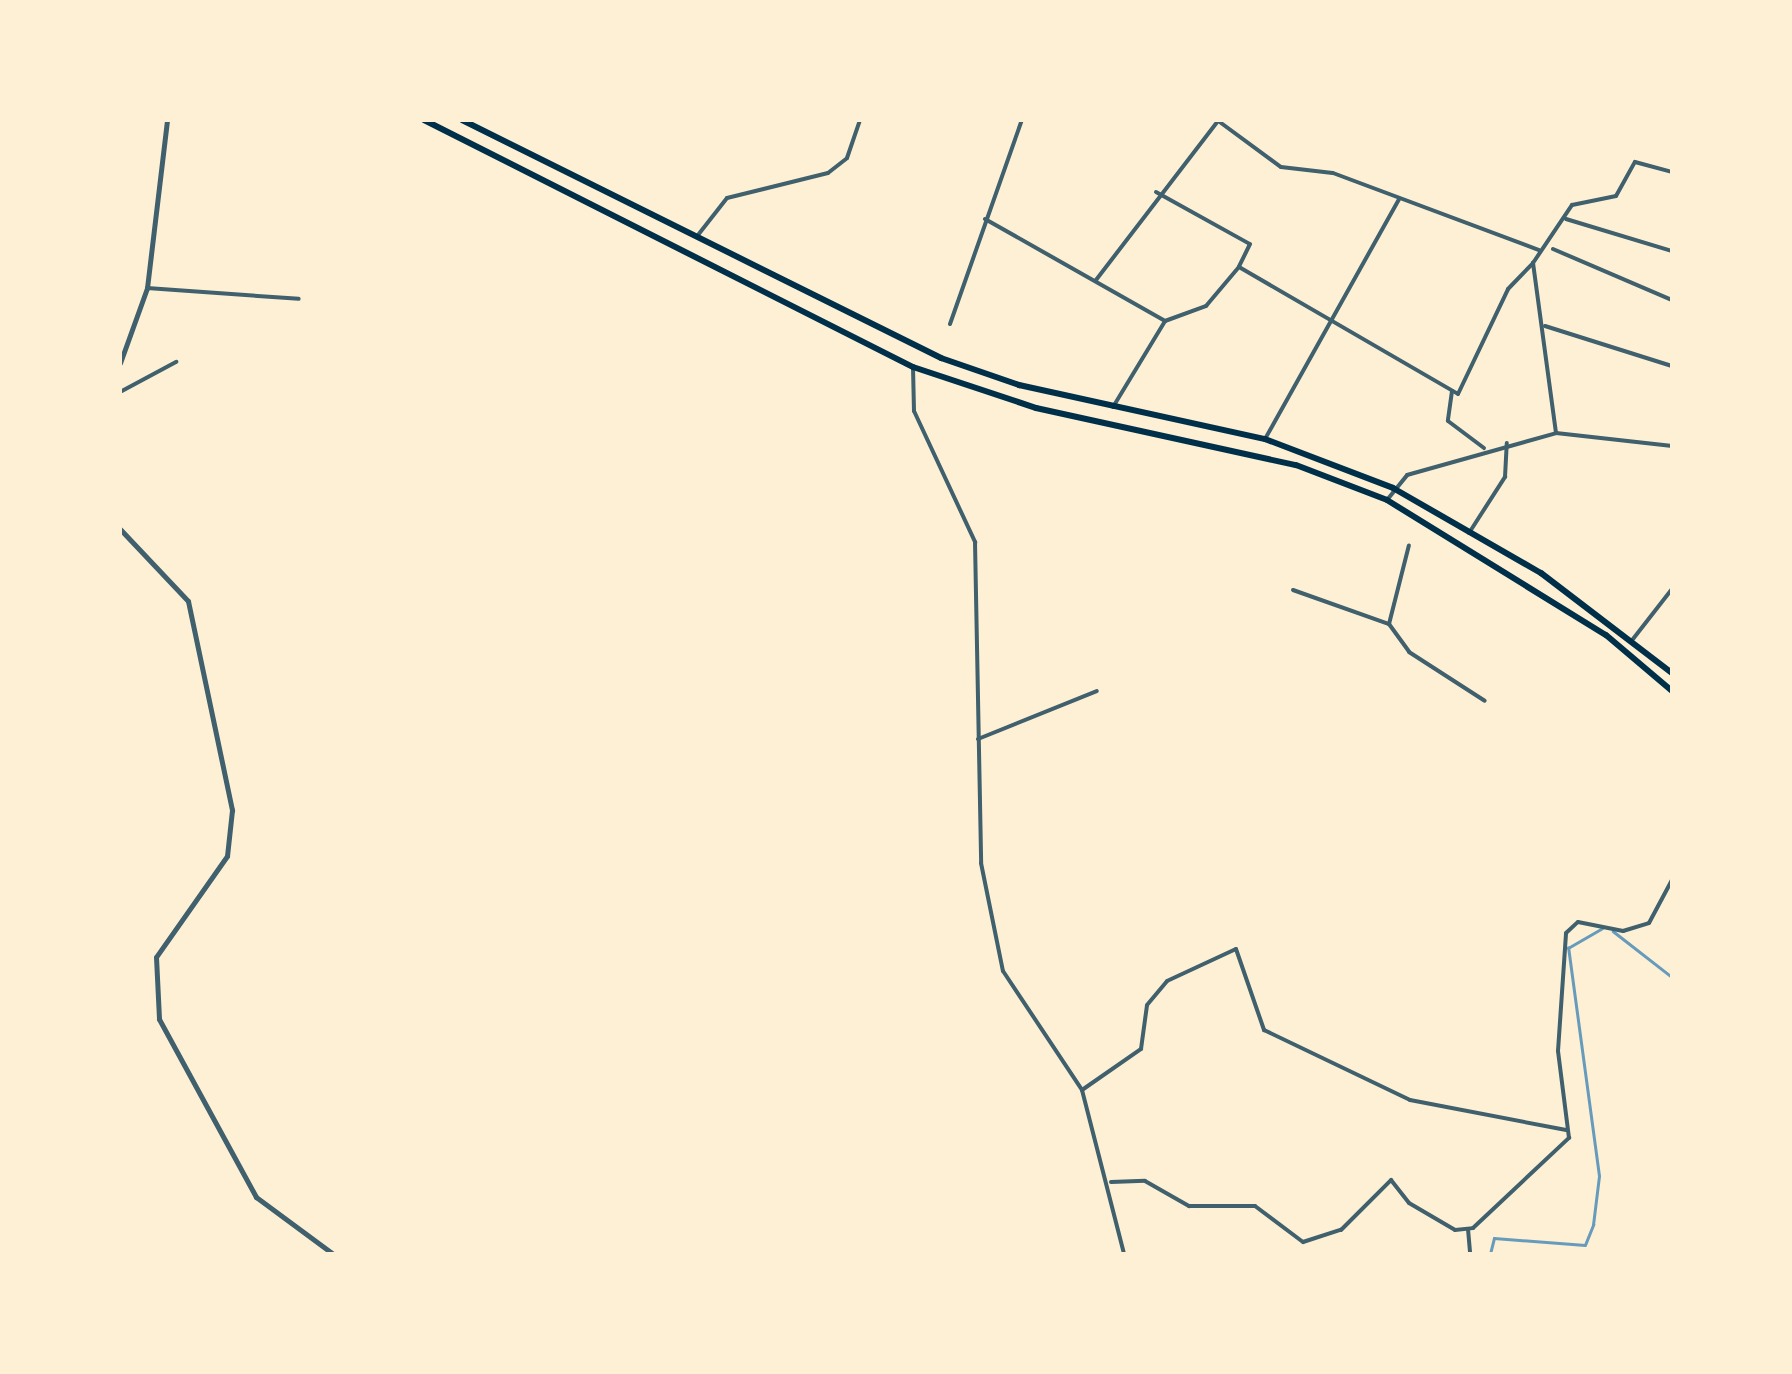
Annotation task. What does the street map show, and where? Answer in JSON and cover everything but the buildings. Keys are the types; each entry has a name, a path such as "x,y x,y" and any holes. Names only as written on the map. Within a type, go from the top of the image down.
{"highway":[{"path":"424,120 912,367 1036,408 1296,465 1386,500 1606,635 1672,690"},
{"path":"462,120 941,358 1113,407 1265,438 1392,488 1634,639 1672,673"}],"street":[{"path":"120,363 146,288 167,120"},
{"path":"696,239 727,198 828,173 847,158 860,120"},
{"path":"950,324 1022,120"},
{"path":"1096,281 1156,192 1217,121 1282,167 1334,173 1539,250 1551,248 1672,300"},
{"path":"1551,248 1583,197 1616,196 1635,162 1672,172"},
{"path":"1113,407 1166,321 1206,306 1238,267 1250,244 1156,192"},
{"path":"1265,438 1398,199"},
{"path":"984,219 1166,321"},
{"path":"1566,219 1672,251"},
{"path":"1484,448 1448,421 1452,391 1472,373 1508,289 1533,263 1539,250"},
{"path":"1533,263 1545,326 1556,433"},
{"path":"1238,267 1328,323 1452,391"},
{"path":"146,288 299,299"},
{"path":"1545,326 1672,366"},
{"path":"120,392 176,362"},
{"path":"912,367 914,411 975,542 981,863 1002,971 1082,1090 1111,1182 1124,1254"},
{"path":"1386,500 1392,488 1484,448 1556,433 1672,446"},
{"path":"1469,533 1505,477 1507,443"},
{"path":"120,529 188,601 232,810 227,856 156,958 159,1019 256,1197 333,1254"},
{"path":"1389,624 1409,545"},
{"path":"1634,639 1672,589"},
{"path":"1293,590 1389,624 1410,652 1485,700"},
{"path":"978,738 1097,691"},
{"path":"1468,1228 1559,1156 1568,1130 1558,1051 1566,932 1578,922 1623,930 1650,923 1672,880"},
{"path":"1082,1090 1141,1049 1147,1005 1167,981 1236,950 1264,1030 1410,1100 1568,1130"},
{"path":"1111,1182 1144,1181 1190,1206 1255,1206 1304,1242 1341,1230 1392,1180 1409,1204 1468,1228"},
{"path":"1468,1228 1470,1254"}],"waterway":[{"path":"1490,1254 1494,1238 1585,1245 1593,1225 1599,1176 1568,948 1602,928"},
{"path":"1613,931 1672,977"}]}
